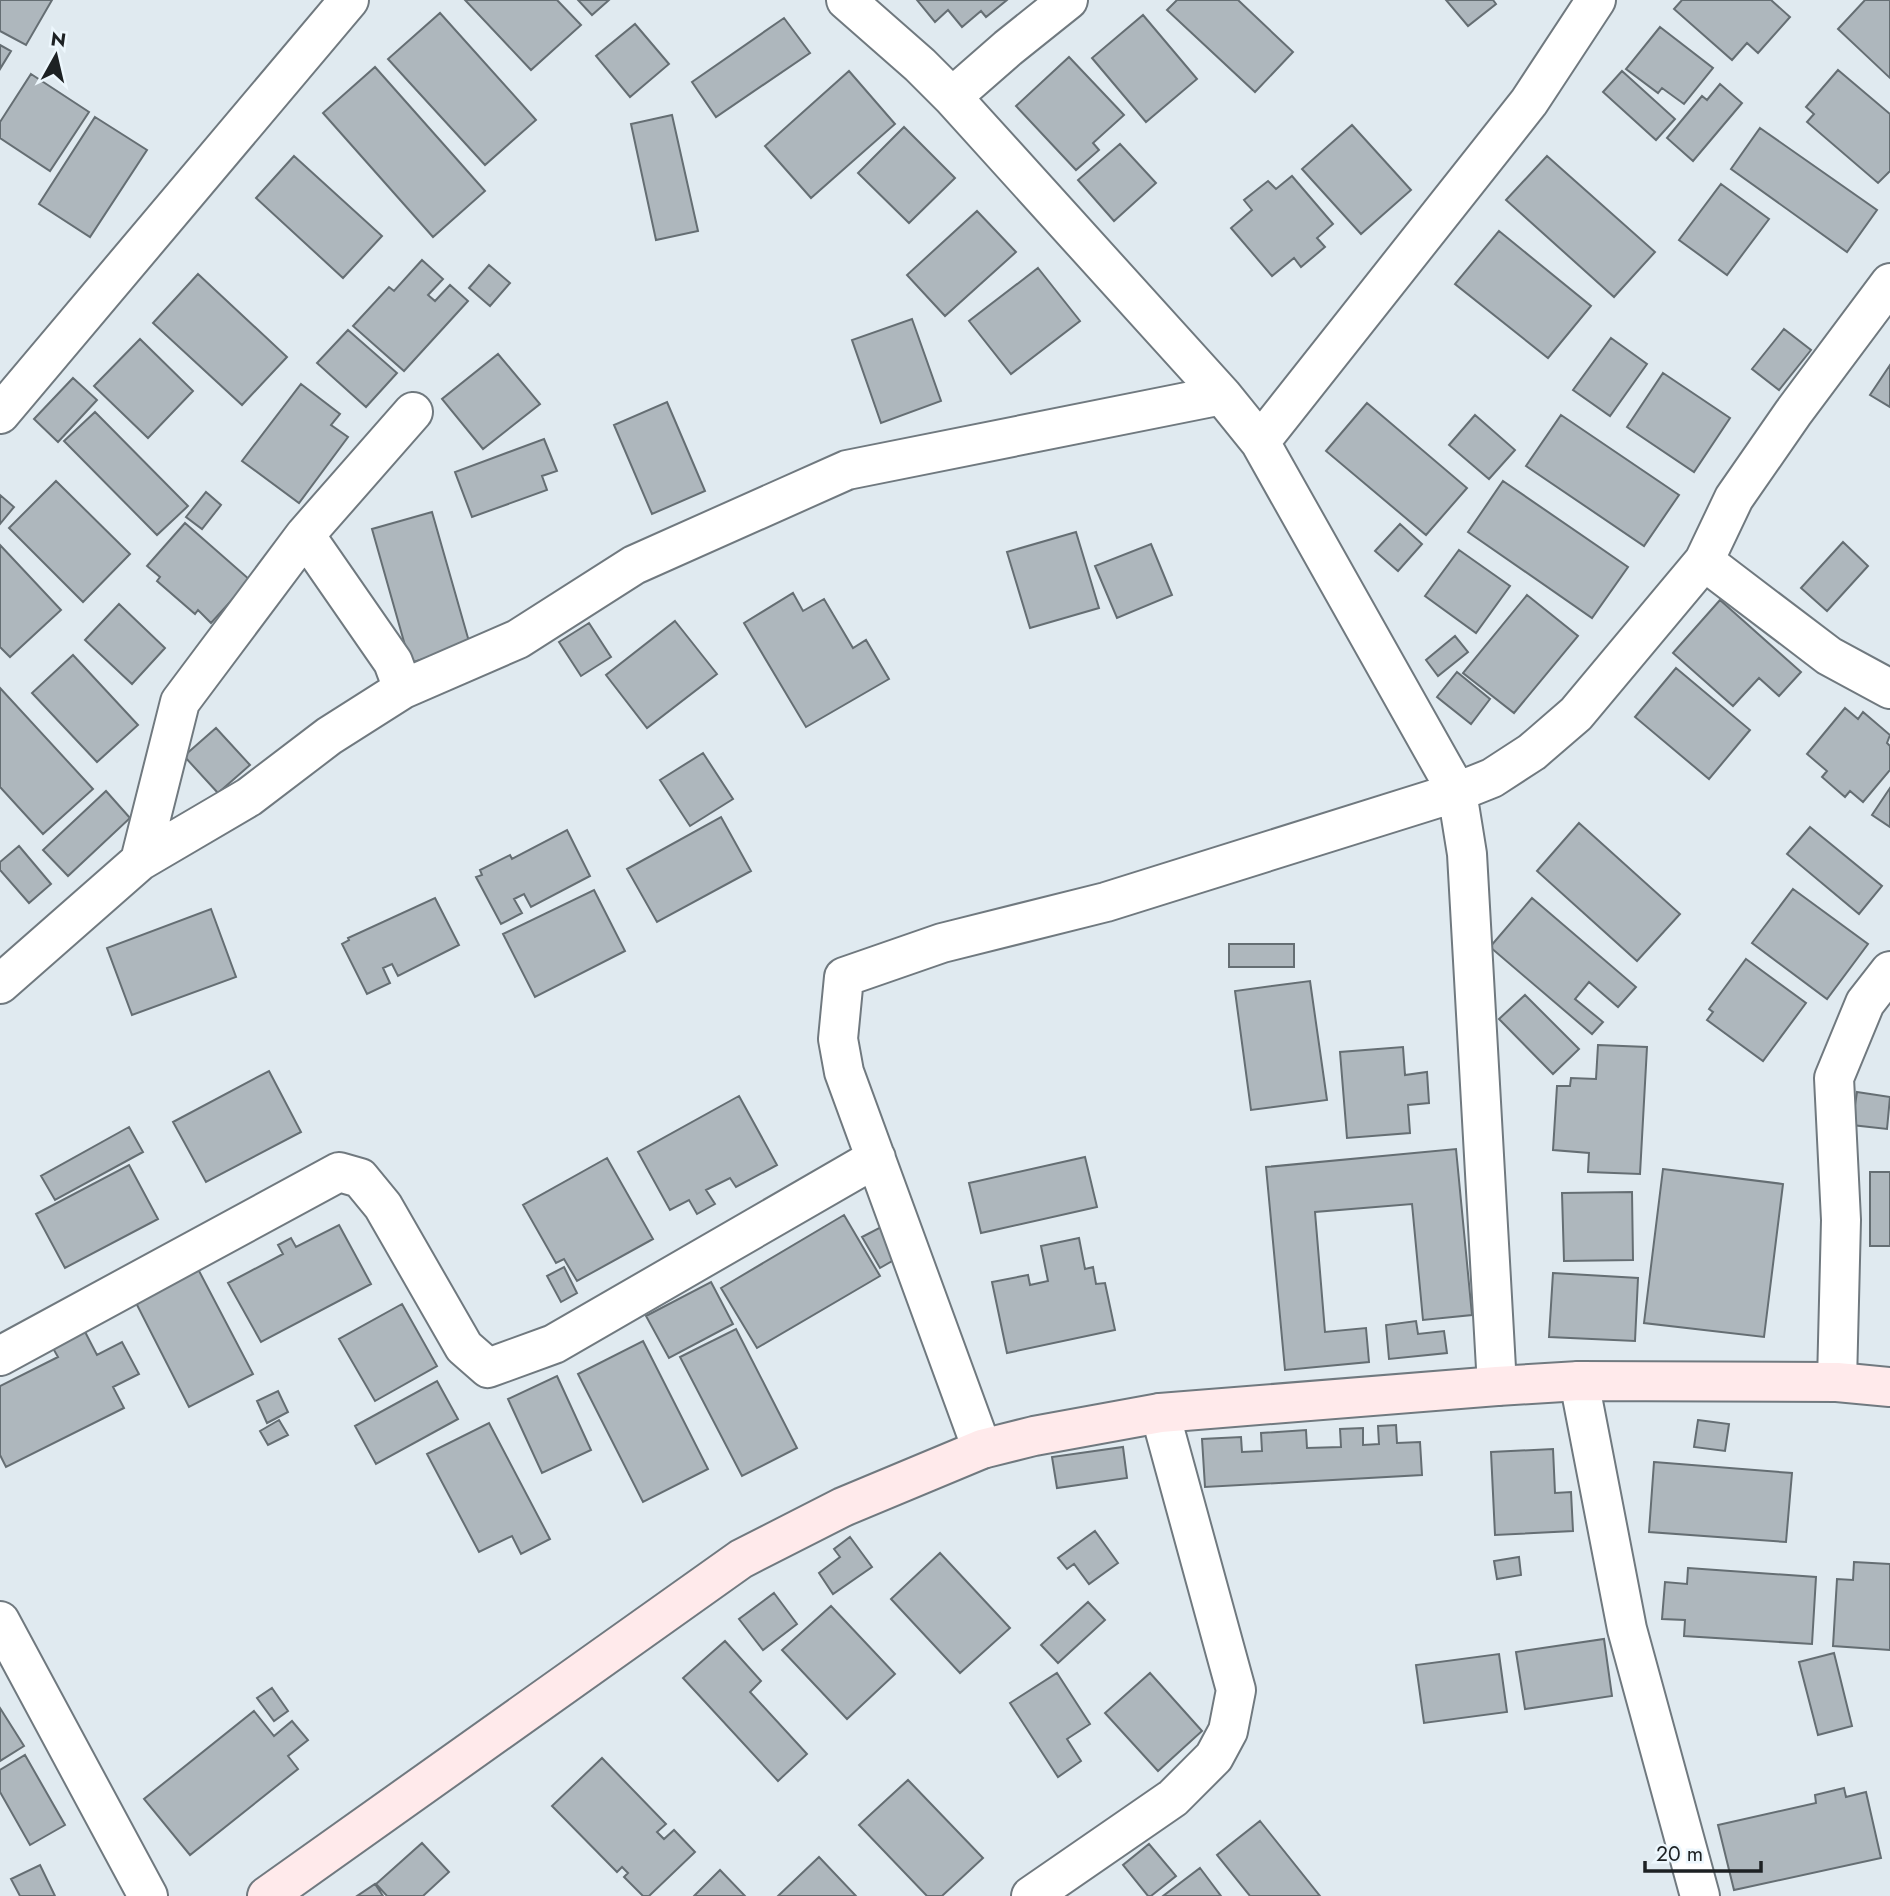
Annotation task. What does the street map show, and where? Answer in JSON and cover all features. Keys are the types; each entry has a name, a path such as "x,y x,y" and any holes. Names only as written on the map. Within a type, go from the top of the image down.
{"street":[{"path":"0,414 349,0"},
{"path":"846,0 952,97 1223,395 1260,442 1457,792 1467,854 1497,1386"},
{"path":"952,97 1068,0"},
{"path":"1260,442 1529,103 1596,0"},
{"path":"982,1449 844,1073 838,1039 844,977 942,943 1106,902 1457,792 1492,778 1532,752 1576,714 1704,561 1734,498 1793,413 1890,283"},
{"path":"0,984 140,861 249,797 329,736 403,689 518,639 634,565 847,470 1223,395"},
{"path":"140,861 180,702 305,535 413,412"},
{"path":"305,535 393,662 403,689"},
{"path":"1704,561 1829,656 1890,689"},
{"path":"1837,1382 1841,1220 1834,1077 1865,1003 1890,971"},
{"path":"0,1356 339,1172 359,1178 383,1206 464,1347 488,1368 554,1344 876,1158"},
{"path":"1579,1381 1627,1629 1700,1896"},
{"path":"267,1896 741,1559 843,1507 982,1449 1034,1436 1160,1413 1497,1386 1579,1381 1837,1382 1890,1387"},
{"path":"1031,1896 1173,1798 1214,1757 1228,1731 1236,1690 1160,1413"},
{"path":"0,1621 148,1896"}],"building":[{"path":"0,0 52,0 26,45 0,31"},
{"path":"465,0 557,0 581,25 531,70"},
{"path":"578,0 609,0 592,15"},
{"path":"917,0 1007,0 986,17 981,11 962,27 948,10 935,22"},
{"path":"1177,0 1238,0 1293,52 1255,92 1167,10"},
{"path":"1446,0 1493,0 1496,4 1468,26"},
{"path":"1682,0 1771,0 1790,17 1758,53 1747,43 1732,60 1674,9"},
{"path":"1865,0 1890,0 1890,78 1838,29"},
{"path":"440,13 536,120 485,165 388,59"},
{"path":"1143,15 1197,79 1146,122 1092,58"},
{"path":"784,18 810,53 716,117 692,82"},
{"path":"635,24 669,64 630,97 596,56"},
{"path":"1660,27 1713,68 1684,104 1662,88 1658,93 1626,69"},
{"path":"0,45 11,51 0,69"},
{"path":"1069,57 1124,115 1093,143 1099,150 1076,170 1016,106"},
{"path":"375,67 485,191 433,237 323,113"},
{"path":"1838,70 1890,114 1890,171 1878,183 1807,122 1814,114 1806,107"},
{"path":"849,71 895,124 811,198 765,146"},
{"path":"1622,71 1675,119 1656,140 1603,92"},
{"path":"31,74 89,112 50,171 0,138 0,122"},
{"path":"1720,84 1742,103 1693,161 1667,138 1702,96 1707,100"},
{"path":"672,115 698,231 656,240 631,124"},
{"path":"95,117 147,150 90,237 39,204"},
{"path":"1352,125 1411,190 1361,234 1302,169"},
{"path":"904,127 955,178 909,223 858,173"},
{"path":"1760,128 1877,210 1847,252 1731,169"},
{"path":"1120,144 1156,183 1114,221 1078,180"},
{"path":"294,156 382,236 343,278 256,198"},
{"path":"1547,156 1655,252 1614,297 1506,200"},
{"path":"1292,176 1333,224 1317,238 1325,247 1301,267 1294,258 1272,276 1231,228 1252,210 1244,200 1268,181 1276,189"},
{"path":"1721,184 1769,219 1727,275 1679,240"},
{"path":"977,211 1016,252 945,316 907,275"},
{"path":"1499,231 1591,306 1548,358 1455,284"},
{"path":"422,260 443,279 428,295 435,301 450,285 468,301 404,371 353,326 389,287 394,291"},
{"path":"489,265 510,283 490,306 469,288"},
{"path":"1038,268 1080,321 1011,374 969,321"},
{"path":"198,274 287,357 242,405 153,323"},
{"path":"912,319 941,401 881,423 852,340"},
{"path":"1784,329 1811,350 1779,390 1752,369"},
{"path":"348,330 397,373 366,407 317,363"},
{"path":"1611,338 1647,364 1610,416 1573,390"},
{"path":"140,339 193,391 148,438 94,386"},
{"path":"498,354 540,404 483,449 442,399"},
{"path":"1890,365 1890,407 1870,395"},
{"path":"1663,373 1730,418 1694,472 1627,427"},
{"path":"73,378 97,400 58,442 34,419"},
{"path":"301,384 340,414 331,425 348,437 299,503 242,461"},
{"path":"667,402 705,491 652,514 614,425"},
{"path":"1367,403 1467,488 1426,535 1326,451"},
{"path":"95,412 188,506 157,535 64,441"},
{"path":"1475,415 1515,450 1489,479 1449,445"},
{"path":"1561,415 1679,495 1644,546 1526,466"},
{"path":"544,439 557,471 542,476 547,490 472,517 455,472"},
{"path":"56,481 130,554 83,602 9,528"},
{"path":"1503,481 1628,567 1592,618 1468,532"},
{"path":"206,492 221,505 202,529 186,517"},
{"path":"0,495 14,507 0,524"},
{"path":"432,512 470,645 410,663 372,529"},
{"path":"185,523 250,580 211,623 198,610 195,614 157,581 160,577 147,566"},
{"path":"1400,524 1422,544 1398,571 1375,551"},
{"path":"1076,532 1099,608 1030,628 1007,552"},
{"path":"1843,542 1868,566 1827,611 1801,588"},
{"path":"1151,544 1172,595 1117,618 1095,566"},
{"path":"0,545 61,610 10,657 0,647"},
{"path":"1459,550 1510,586 1476,633 1425,596"},
{"path":"793,593 803,611 824,599 853,648 866,640 889,679 806,727 744,623"},
{"path":"1527,595 1578,636 1514,713 1463,673"},
{"path":"1720,600 1801,672 1779,696 1759,678 1733,706 1673,653"},
{"path":"119,604 165,648 132,684 85,640"},
{"path":"675,621 717,674 647,728 606,675"},
{"path":"589,623 611,657 581,676 559,642"},
{"path":"1455,636 1468,652 1438,676 1426,660"},
{"path":"73,655 138,725 97,762 32,693"},
{"path":"1676,668 1750,730 1709,779 1635,717"},
{"path":"1457,672 1490,699 1471,724 1437,697"},
{"path":"0,688 93,789 43,834 0,787"},
{"path":"1845,708 1858,719 1863,712 1890,735 1887,743 1890,746 1890,770 1863,802 1850,791 1845,797 1822,777 1827,771 1807,754"},
{"path":"216,728 250,765 218,793 184,756"},
{"path":"703,753 733,799 690,826 660,780"},
{"path":"1890,788 1890,827 1872,815"},
{"path":"106,791 130,818 68,876 43,850"},
{"path":"721,817 751,871 657,922 627,869"},
{"path":"1579,823 1680,914 1637,961 1537,871"},
{"path":"1810,827 1882,886 1859,914 1787,854"},
{"path":"567,830 590,876 531,907 524,894 514,899 522,913 501,924 476,877 482,875 480,870 510,855 512,859"},
{"path":"19,846 51,884 29,903 0,870 0,862"},
{"path":"1793,889 1868,944 1827,999 1752,943"},
{"path":"594,890 625,951 535,997 503,934"},
{"path":"435,898 459,945 398,976 392,964 383,968 390,983 367,994 342,944 349,940 348,938"},
{"path":"1532,898 1636,987 1618,1007 1589,982 1575,999 1603,1022 1592,1034 1490,947"},
{"path":"211,909 236,977 132,1015 107,948"},
{"path":"1229,944 1294,944 1294,967 1229,967"},
{"path":"1746,959 1806,1003 1763,1061 1707,1020 1713,1012 1709,1009"},
{"path":"1310,981 1327,1100 1251,1110 1235,991"},
{"path":"1525,995 1579,1049 1553,1074 1499,1019"},
{"path":"1598,1045 1647,1047 1640,1174 1588,1172 1589,1153 1553,1150 1557,1086 1570,1086 1571,1078 1596,1079"},
{"path":"1403,1047 1405,1075 1427,1072 1429,1103 1408,1105 1410,1133 1347,1138 1340,1052"},
{"path":"269,1071 301,1132 206,1182 173,1122"},
{"path":"1857,1092 1890,1097 1887,1129 1852,1125"},
{"path":"739,1096 777,1165 736,1187 730,1178 706,1190 715,1204 697,1214 689,1200 670,1210 638,1152"},
{"path":"129,1127 143,1152 55,1200 41,1176"},
{"path":"1456,1149 1472,1315 1423,1320 1412,1204 1315,1212 1325,1332 1366,1328 1369,1362 1285,1370 1266,1167"},
{"path":"1085,1157 1097,1207 981,1233 969,1183"},
{"path":"607,1158 653,1239 577,1281 564,1259 556,1263 523,1205"},
{"path":"129,1165 158,1219 65,1268 36,1214"},
{"path":"1663,1169 1783,1184 1764,1337 1644,1323"},
{"path":"1870,1172 1890,1172 1890,1246 1870,1246"},
{"path":"1632,1192 1633,1260 1564,1261 1562,1193"},
{"path":"844,1215 880,1276 757,1348 721,1288"},
{"path":"339,1225 371,1284 261,1342 228,1283 283,1254 278,1245 291,1238 296,1247"},
{"path":"883,1226 899,1257 880,1268 862,1237"},
{"path":"1079,1238 1085,1269 1093,1267 1096,1284 1105,1283 1115,1330 1007,1353 992,1282 1028,1275 1030,1285 1048,1281 1041,1246"},
{"path":"564,1267 577,1293 561,1302 547,1276"},
{"path":"198,1269 253,1374 189,1407 135,1301"},
{"path":"1553,1273 1638,1278 1635,1341 1549,1337"},
{"path":"711,1282 733,1324 669,1358 646,1316"},
{"path":"402,1304 437,1366 375,1401 339,1339"},
{"path":"1416,1321 1418,1334 1444,1331 1447,1353 1389,1359 1386,1325"},
{"path":"82,1326 97,1355 122,1342 139,1374 113,1387 124,1408 6,1467 0,1455 0,1386 58,1357 50,1343"},
{"path":"736,1329 797,1448 742,1476 680,1357"},
{"path":"643,1341 708,1469 643,1502 578,1374"},
{"path":"557,1376 591,1450 542,1473 508,1399"},
{"path":"437,1381 458,1419 376,1464 355,1426"},
{"path":"278,1391 288,1412 267,1423 257,1401"},
{"path":"279,1420 288,1435 268,1445 260,1431"},
{"path":"1698,1420 1729,1424 1725,1451 1694,1447"},
{"path":"489,1423 550,1539 521,1554 512,1536 479,1552 427,1454"},
{"path":"1396,1425 1397,1443 1420,1442 1422,1475 1205,1487 1202,1439 1241,1437 1242,1452 1262,1451 1261,1433 1306,1430 1307,1448 1341,1447 1340,1429 1363,1428 1363,1445 1379,1444 1378,1426"},
{"path":"1123,1447 1127,1478 1057,1488 1052,1457"},
{"path":"1553,1449 1555,1493 1571,1492 1573,1531 1495,1535 1491,1452"},
{"path":"1654,1462 1792,1473 1786,1542 1649,1532"},
{"path":"1095,1531 1118,1563 1089,1584 1074,1564 1067,1569 1058,1558"},
{"path":"850,1537 872,1567 833,1594 819,1573 840,1557 834,1549"},
{"path":"940,1553 1010,1628 960,1673 891,1599"},
{"path":"1519,1557 1521,1575 1497,1579 1494,1561"},
{"path":"1854,1562 1890,1564 1890,1650 1833,1646 1837,1579 1853,1580"},
{"path":"1688,1568 1816,1577 1812,1644 1684,1636 1685,1620 1662,1619 1665,1582 1687,1584"},
{"path":"774,1593 797,1624 763,1650 739,1619"},
{"path":"1088,1602 1105,1620 1058,1663 1041,1645"},
{"path":"831,1606 895,1674 847,1719 782,1650"},
{"path":"1604,1639 1612,1696 1525,1709 1516,1652"},
{"path":"725,1641 761,1681 750,1692 807,1754 778,1781 683,1678"},
{"path":"1834,1653 1852,1726 1818,1735 1799,1662"},
{"path":"1499,1654 1507,1712 1424,1723 1416,1665"},
{"path":"1057,1673 1090,1724 1067,1739 1081,1761 1058,1777 1010,1703"},
{"path":"1150,1673 1202,1731 1158,1771 1105,1713"},
{"path":"272,1688 288,1711 274,1721 257,1698"},
{"path":"0,1708 24,1746 0,1761"},
{"path":"254,1711 274,1736 292,1721 308,1740 288,1756 298,1769 190,1855 144,1799"},
{"path":"25,1755 65,1825 30,1845 0,1792 0,1770"},
{"path":"602,1758 666,1824 657,1832 664,1839 674,1830 695,1852 649,1896 643,1896 624,1877 628,1873 622,1867 617,1872 552,1806"},
{"path":"908,1780 983,1858 942,1896 927,1896 859,1825"},
{"path":"1844,1788 1846,1797 1866,1792 1881,1858 1734,1890 1718,1825 1816,1803 1815,1795"},
{"path":"1260,1821 1320,1896 1250,1896 1217,1855"},
{"path":"422,1843 449,1872 423,1896 387,1896 376,1884"},
{"path":"1149,1844 1176,1876 1151,1896 1148,1896 1123,1865"},
{"path":"819,1857 856,1896 778,1896"},
{"path":"40,1865 55,1896 20,1896 11,1879"},
{"path":"1200,1868 1221,1896 1163,1896"},
{"path":"720,1870 745,1896 694,1896"},
{"path":"375,1884 383,1896 357,1896"}]}
